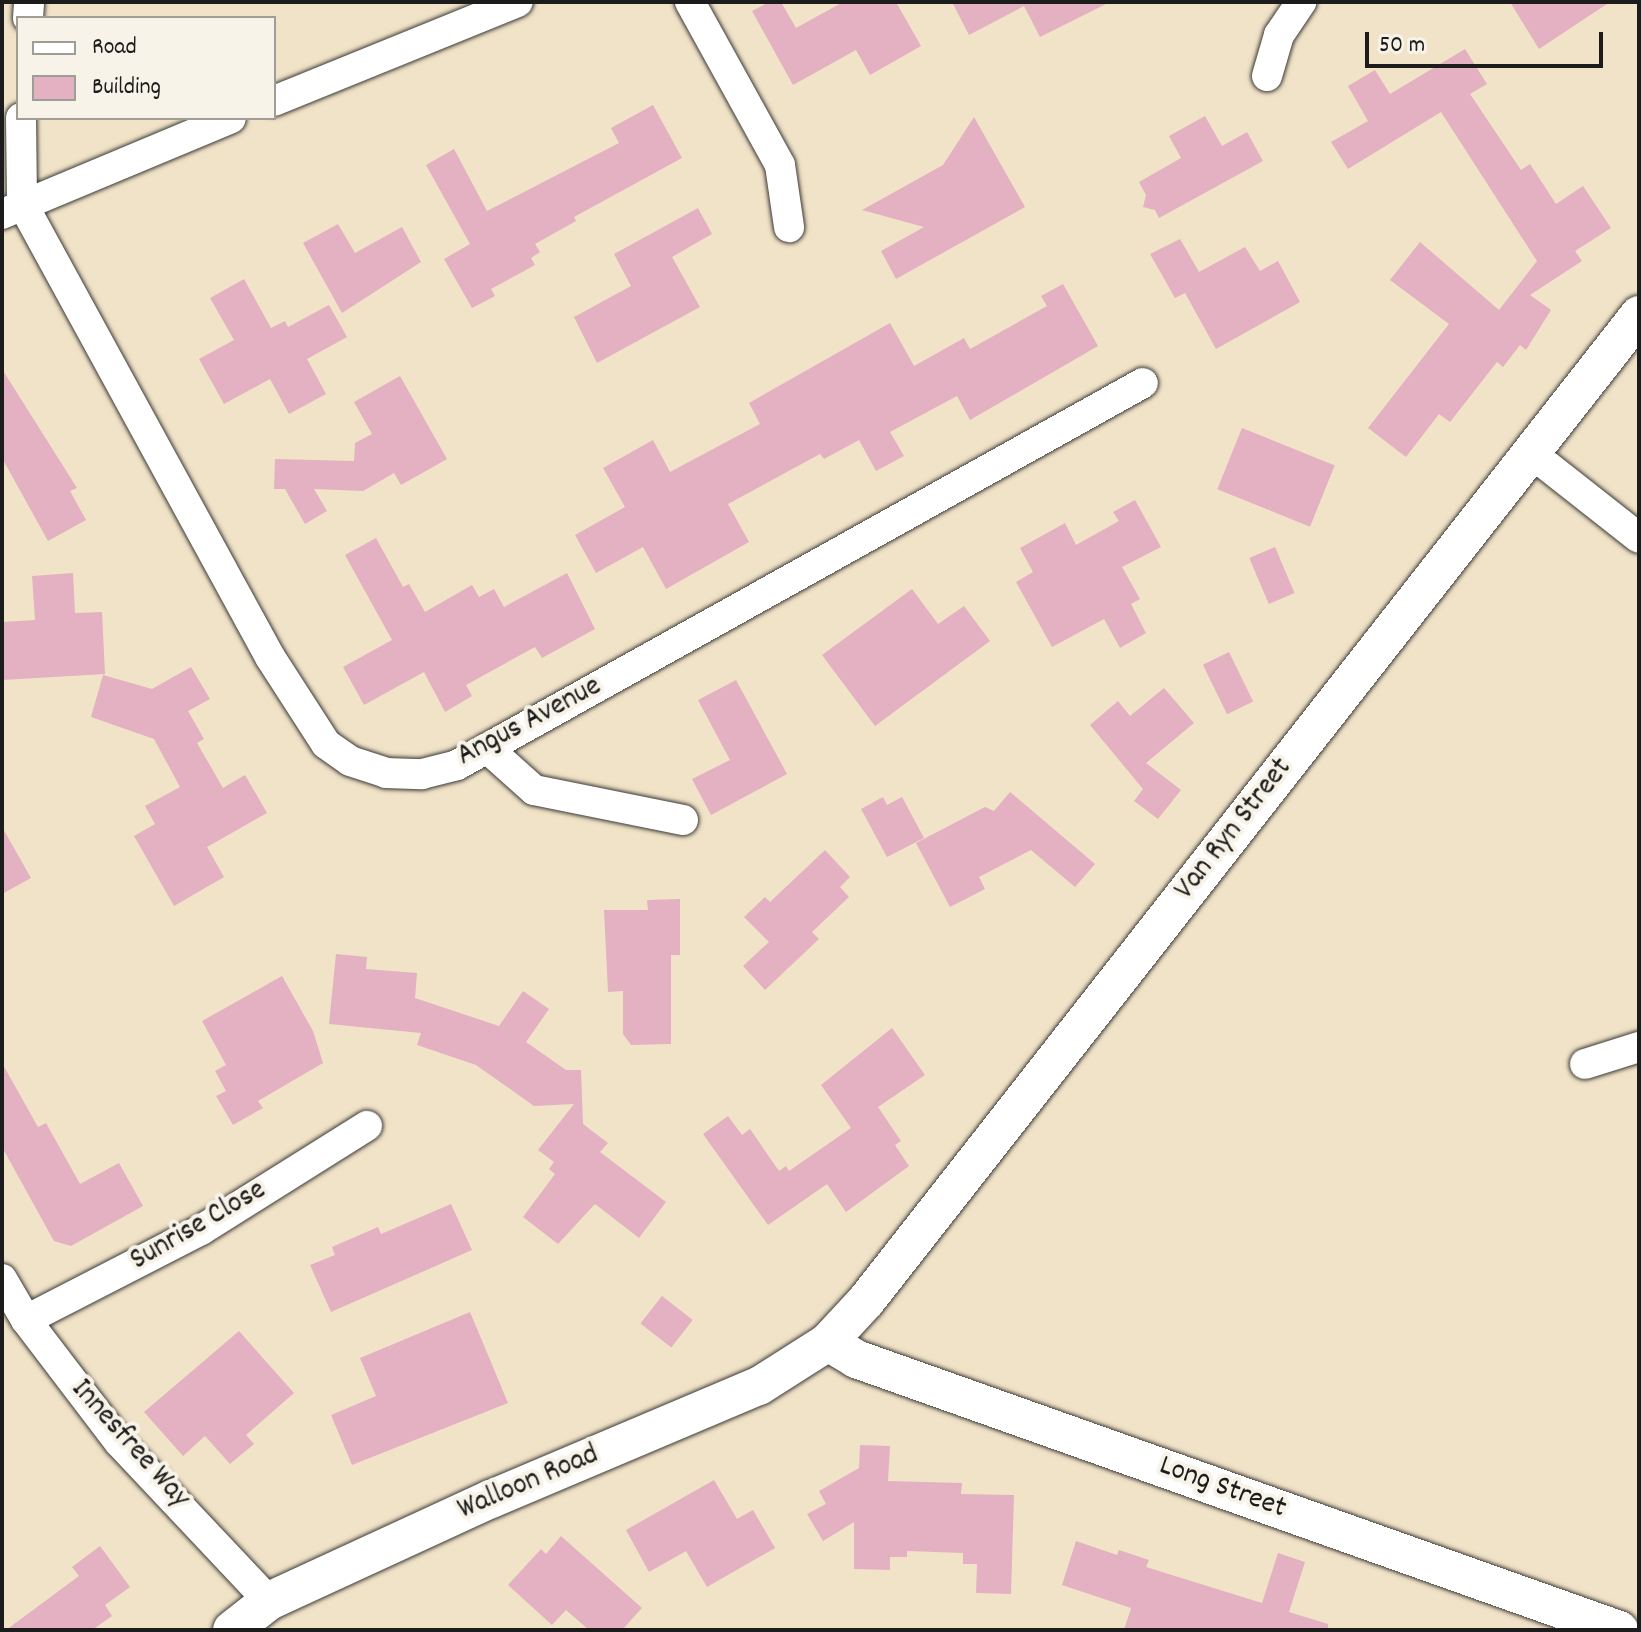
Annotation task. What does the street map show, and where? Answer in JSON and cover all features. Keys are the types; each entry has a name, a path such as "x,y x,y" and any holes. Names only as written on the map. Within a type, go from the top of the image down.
{"street":[{"path":"276,100 518,2"},
{"path":"690,2 780,165 789,227"},
{"path":"1267,76 1279,35 1301,2"},
{"path":"21,120 12,208 226,120"},
{"name":"Angus Avenue","path":"12,208 270,657 326,744 350,761 386,773 422,774 457,765 1143,383"},
{"name":"Van Ryn Street","path":"828,1342 866,1301 1639,315"},
{"path":"1531,453 1639,538"},
{"path":"487,748 534,790 683,820"},
{"path":"1585,1064 1639,1047"},
{"name":"Sunrise Close","path":"26,1320 201,1230 367,1126"},
{"name":"Innesfree Way","path":"2,1279 26,1320 119,1442 269,1601"},
{"name":"Walloon Road","path":"232,1630 269,1601 491,1499 737,1397 828,1342"},
{"name":"Long Street","path":"828,1342 856,1359 1619,1630"}],"building":[{"path":"769,2 781,2 796,28 843,2 896,2 921,46 870,75 856,50 793,85 752,11"},
{"path":"952,2 1110,2 1040,37 1024,6 969,35"},
{"path":"1510,2 1610,2 1539,49"},
{"path":"1465,49 1487,84 1470,94 1521,170 1530,164 1556,204 1583,186 1611,228 1575,251 1582,261 1530,295 1551,310 1526,350 1520,345 1503,367 1497,362 1450,422 1439,414 1406,457 1368,428 1449,324 1390,280 1420,242 1499,310 1537,261 1441,112 1348,169 1331,142 1368,121 1348,86 1375,70 1390,94"},
{"path":"653,105 682,158 574,217 576,221 535,244 540,252 531,258 535,265 491,289 495,296 472,308 444,259 470,244 426,165 454,149 487,211 619,143 611,128"},
{"path":"1205,116 1222,146 1247,132 1263,161 1159,218 1155,210 1143,207 1146,195 1139,182 1181,158 1169,136"},
{"path":"974,117 1025,207 896,279 881,251 924,227 862,210 943,165"},
{"path":"698,208 712,234 672,257 700,307 597,363 574,317 631,286 614,254"},
{"path":"338,224 355,253 402,227 421,262 342,313 303,243"},
{"path":"1180,239 1199,272 1245,247 1260,271 1278,261 1300,302 1216,349 1185,293 1175,298 1150,254"},
{"path":"244,279 271,328 285,321 288,327 329,305 347,337 307,359 326,394 289,414 270,379 224,404 199,359 234,340 210,298"},
{"path":"1063,284 1098,346 970,420 957,396 890,432 904,456 876,471 859,440 824,459 820,454 728,504 749,542 666,589 643,547 596,573 575,535 625,507 603,468 653,440 670,472 760,424 749,403 890,323 914,366 964,338 970,349 1047,306 1041,296"},
{"path":"2,369 77,488 70,491 86,520 48,541 2,458"},
{"path":"400,376 447,459 401,485 394,473 363,491 314,489 327,511 305,524 285,489 274,489 275,459 354,461 355,443 372,434 354,402"},
{"path":"1242,428 1335,465 1310,527 1217,489"},
{"path":"1135,500 1161,547 1122,567 1140,599 1131,604 1146,633 1120,648 1104,619 1052,647 1016,582 1033,572 1020,548 1065,523 1076,545 1119,521 1113,512"},
{"path":"376,538 403,587 409,584 425,612 472,585 479,597 494,589 504,607 567,573 595,629 542,658 535,647 466,685 472,696 445,712 424,672 364,705 343,667 392,640 345,555"},
{"path":"1275,547 1295,593 1269,604 1249,558"},
{"path":"73,573 75,613 102,612 105,674 2,680 2,622 35,620 32,576"},
{"path":"912,589 938,624 964,606 990,641 875,726 822,655"},
{"path":"1229,652 1253,701 1227,714 1203,665"},
{"path":"191,667 210,699 188,711 204,739 197,743 223,788 245,775 267,813 207,847 224,877 174,906 134,836 155,824 145,806 180,787 154,739 91,717 103,675 152,689"},
{"path":"736,680 787,774 711,815 692,779 730,760 698,700"},
{"path":"1164,688 1194,723 1146,763 1181,790 1158,819 1134,801 1143,789 1090,725 1118,701 1130,716"},
{"path":"1010,792 1095,864 1075,887 1031,850 979,877 985,889 950,907 916,843 985,807 994,811"},
{"path":"883,797 887,805 902,797 924,838 887,857 861,809"},
{"path":"2,827 31,878 2,894"},
{"path":"825,850 850,877 840,887 849,897 812,932 819,939 765,990 743,966 769,942 744,917 765,897 770,902"},
{"path":"680,899 680,955 671,955 671,1044 631,1045 623,1034 623,991 608,992 604,910 648,910 647,900"},
{"path":"336,954 367,957 366,969 417,973 415,998 499,1026 523,991 549,1009 526,1042 566,1070 581,1070 583,1124 608,1143 600,1152 666,1202 639,1238 595,1204 558,1244 523,1217 555,1174 549,1169 554,1162 538,1150 574,1104 534,1106 476,1065 417,1045 421,1033 329,1024"},
{"path":"282,976 313,1031 323,1063 258,1101 263,1108 233,1125 216,1096 226,1091 215,1071 226,1065 202,1021"},
{"path":"892,1028 925,1075 878,1107 901,1141 895,1145 909,1166 846,1212 827,1184 768,1225 703,1134 728,1116 742,1135 750,1129 779,1171 786,1166 789,1171 851,1128 821,1085"},
{"path":"2,1063 38,1127 46,1123 80,1184 119,1163 143,1206 71,1246 54,1241 2,1147"},
{"path":"451,1204 472,1250 331,1312 310,1265 335,1255 332,1247 378,1227 381,1234"},
{"path":"662,1296 693,1320 671,1348 640,1324"},
{"path":"470,1312 508,1403 352,1465 331,1415 376,1396 360,1358"},
{"path":"239,1331 294,1393 246,1435 254,1444 230,1464 205,1436 183,1456 144,1412"},
{"path":"860,1445 890,1446 888,1481 962,1483 961,1494 1014,1495 1011,1594 976,1593 977,1564 963,1564 963,1553 907,1551 907,1557 890,1557 890,1570 854,1569 854,1522 823,1541 807,1514 826,1504 819,1491 859,1468"},
{"path":"714,1480 737,1519 753,1510 775,1548 707,1587 686,1551 649,1572 626,1530"},
{"path":"561,1536 642,1608 622,1630 589,1630 566,1610 552,1625 508,1585 541,1549 546,1554"},
{"path":"1076,1541 1117,1555 1119,1550 1149,1560 1146,1567 1262,1603 1278,1553 1305,1562 1289,1612 1328,1624 1328,1630 1124,1630 1131,1608 1062,1585"},
{"path":"100,1546 130,1587 105,1605 112,1616 92,1630 6,1630 79,1576 72,1567"}]}
